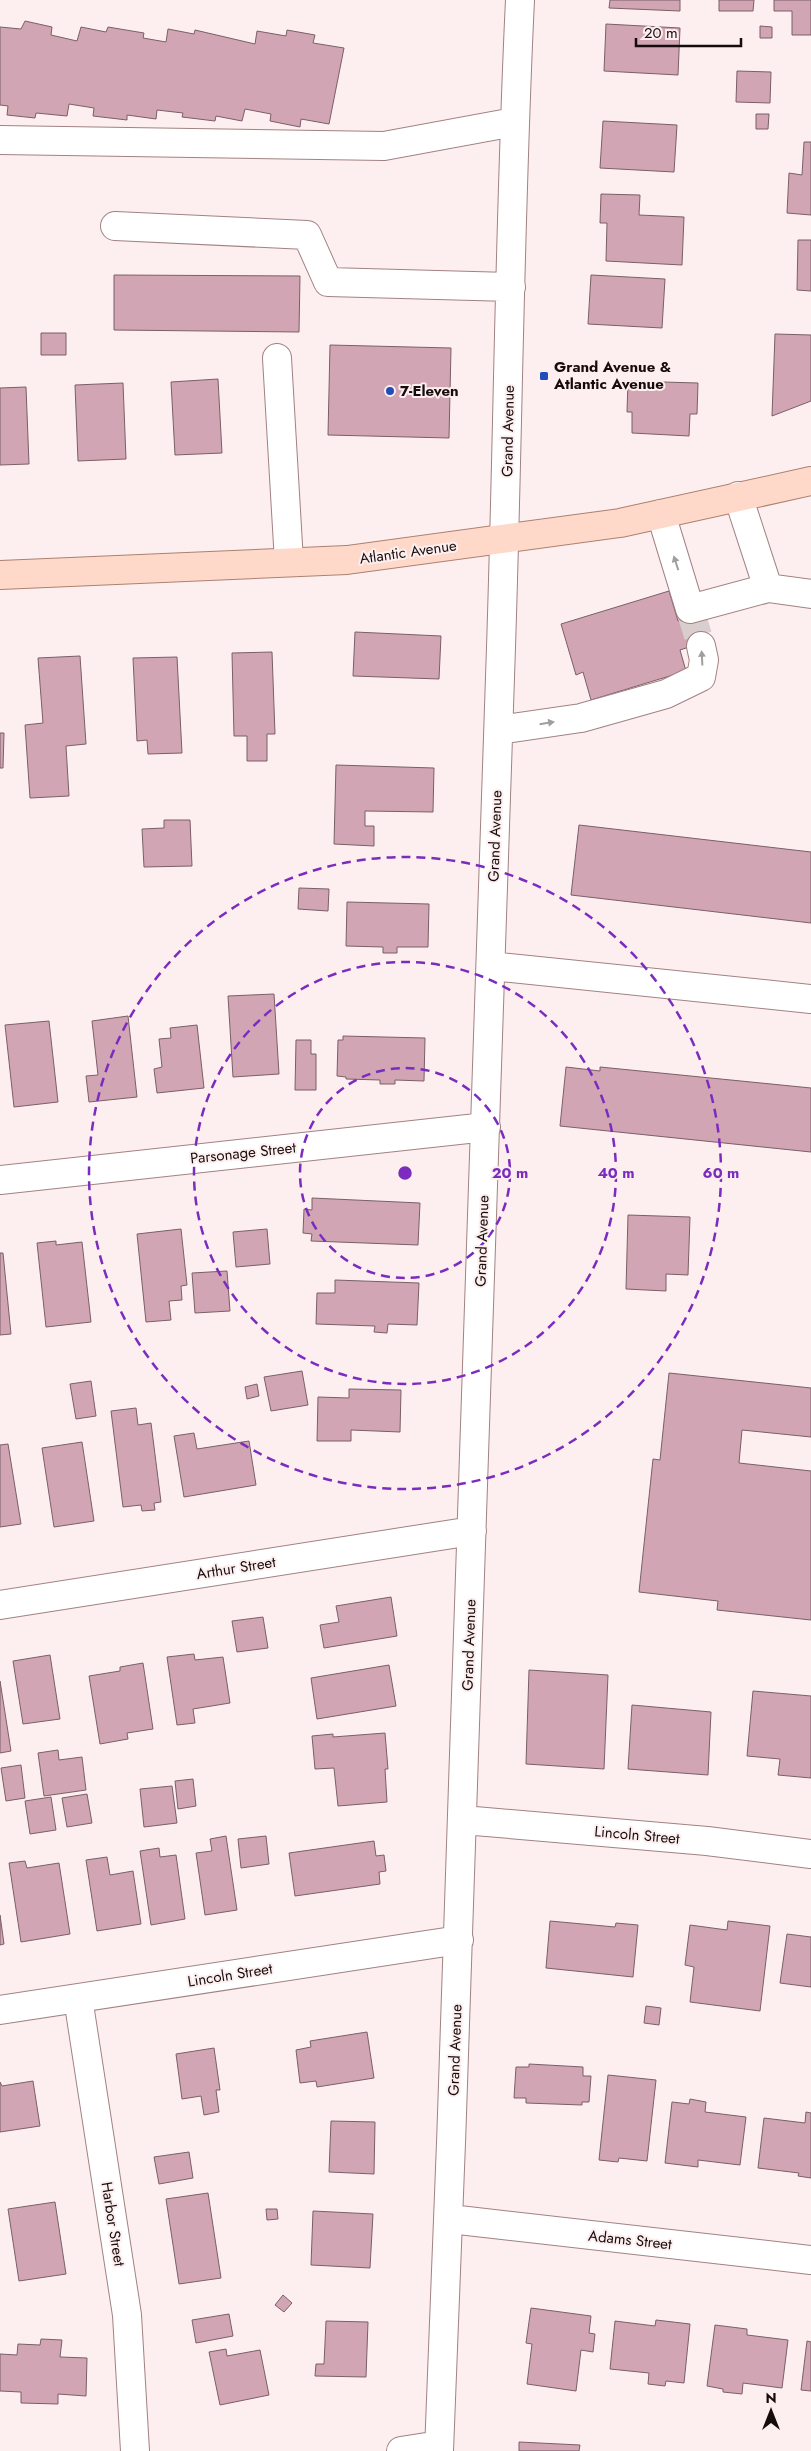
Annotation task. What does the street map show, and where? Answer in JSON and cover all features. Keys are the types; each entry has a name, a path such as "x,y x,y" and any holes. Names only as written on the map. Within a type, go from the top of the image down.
{"main road":[{"name":"Atlantic Avenue","path":"0,575 347,560 620,523 811,481"}],"street":[{"name":"Grand Avenue","path":"439,2448 450,2219 505,539 514,122 520,0"},
{"path":"0,140 384,146 514,122"},
{"path":"116,226 307,235 328,282 511,288"},
{"path":"277,358 289,562"},
{"path":"738,496 768,588"},
{"path":"661,514 690,609 768,588 811,594"},
{"path":"499,730 581,718 666,694 701,677 704,660 701,646"},
{"path":"491,966 811,1000"},
{"name":"Parsonage Street","path":"0,1180 486,1127"},
{"name":"Arthur Street","path":"0,1605 472,1531"},
{"name":"Lincoln Street","path":"463,1820 707,1842 811,1854"},
{"name":"Lincoln Street","path":"0,2010 459,1940"},
{"name":"Harbor Street","path":"78,1998 127,2315 135,2451"},
{"name":"Adams Street","path":"450,2219 811,2260"},
{"path":"401,2451 439,2448"}],"building":[{"path":"610,0 680,0 680,11 609,8"},
{"path":"719,0 754,0 753,11 719,11"},
{"path":"774,0 811,0 811,35 792,35 792,11 774,11"},
{"path":"25,21 52,27 51,35 77,41 81,27 106,32 108,27 144,33 143,38 166,42 168,29 194,34 195,30 255,44 257,31 286,36 287,30 315,35 313,43 344,48 329,124 301,119 300,127 270,121 271,114 245,109 242,121 216,116 215,121 182,117 183,113 157,110 156,119 127,115 127,120 93,116 94,108 69,104 67,116 36,113 35,118 7,115 8,106 0,105 0,27 21,29"},
{"path":"606,24 680,28 678,75 604,71"},
{"path":"760,26 772,27 772,38 760,38"},
{"path":"737,71 771,72 770,103 736,102"},
{"path":"756,114 769,114 768,129 756,129"},
{"path":"603,121 677,125 674,172 600,168"},
{"path":"804,142 811,142 811,215 787,213 789,173 802,175"},
{"path":"601,194 640,195 639,215 684,217 682,265 606,261 607,223 600,223"},
{"path":"798,240 811,240 811,291 797,290"},
{"path":"114,275 300,276 299,332 114,330"},
{"path":"591,275 665,279 662,328 588,324"},
{"path":"41,333 66,333 66,355 41,355"},
{"path":"775,334 811,335 811,401 772,416"},
{"name":"7-Eleven","path":"330,345 451,348 449,438 328,435"},
{"path":"218,379 222,453 175,455 171,382"},
{"path":"628,381 698,383 697,414 690,414 689,436 632,433 632,412 627,412"},
{"path":"123,383 126,459 78,461 75,385"},
{"path":"26,387 29,464 0,465 0,388"},
{"path":"669,591 678,621 693,616 701,643 680,650 686,671 591,700 583,672 576,675 561,624"},
{"path":"355,632 441,636 439,679 353,676"},
{"path":"272,652 275,734 267,734 267,761 247,761 247,736 234,736 232,653"},
{"path":"80,656 86,744 66,746 69,796 30,798 25,725 43,723 38,658"},
{"path":"177,657 182,753 148,754 147,740 137,741 133,658"},
{"path":"0,733 4,733 3,768 0,768"},
{"path":"336,765 434,768 433,812 365,811 365,826 374,826 374,846 334,844"},
{"path":"164,820 190,820 192,866 144,867 142,829 164,828"},
{"path":"579,825 811,852 811,923 571,895"},
{"path":"299,888 329,889 328,911 298,909"},
{"path":"347,902 429,904 428,947 397,947 397,953 383,953 383,947 346,946"},
{"path":"274,994 279,1074 233,1077 228,996"},
{"path":"128,1016 137,1097 89,1102 86,1076 98,1075 92,1021"},
{"path":"49,1021 58,1102 14,1107 5,1025"},
{"path":"197,1025 204,1088 157,1093 154,1069 162,1067 159,1039 171,1038 170,1028"},
{"path":"343,1036 425,1038 424,1081 395,1080 395,1084 380,1084 380,1080 346,1079 346,1077 337,1076 338,1040 343,1040"},
{"path":"296,1040 311,1040 311,1054 316,1054 316,1090 295,1090"},
{"path":"566,1067 600,1071 600,1067 811,1088 811,1152 560,1126"},
{"path":"312,1198 420,1203 418,1245 311,1241 312,1234 303,1233 304,1209 312,1210"},
{"path":"628,1215 690,1217 688,1275 666,1274 666,1291 626,1289"},
{"path":"181,1229 187,1285 181,1286 182,1300 169,1301 171,1320 146,1322 137,1234"},
{"path":"267,1229 270,1264 236,1267 233,1232"},
{"path":"56,1241 56,1245 82,1242 91,1322 46,1327 37,1243"},
{"path":"0,1253 3,1253 11,1334 0,1335"},
{"path":"227,1271 230,1311 195,1313 192,1273"},
{"path":"335,1280 419,1283 417,1325 388,1324 387,1333 374,1332 375,1326 316,1324 317,1293 335,1293"},
{"path":"302,1371 308,1405 271,1411 264,1377"},
{"path":"669,1373 811,1388 811,1437 742,1430 739,1463 811,1471 811,1620 717,1610 718,1601 639,1592 653,1459 660,1460"},
{"path":"91,1381 96,1416 76,1419 70,1384"},
{"path":"257,1384 259,1396 247,1399 245,1387"},
{"path":"349,1389 401,1390 400,1432 351,1430 351,1441 317,1441 318,1397 349,1398"},
{"path":"136,1408 138,1425 151,1423 161,1502 154,1503 155,1510 142,1511 141,1505 123,1507 111,1411"},
{"path":"194,1433 197,1449 249,1441 256,1485 184,1497 174,1436"},
{"path":"82,1442 94,1521 54,1527 42,1448"},
{"path":"8,1444 21,1524 0,1527 0,1445"},
{"path":"391,1597 397,1636 324,1648 320,1625 339,1622 336,1606"},
{"path":"263,1617 268,1648 237,1652 232,1621"},
{"path":"194,1654 195,1660 223,1657 230,1703 193,1709 195,1723 177,1725 167,1657"},
{"path":"50,1655 60,1719 23,1724 13,1661"},
{"path":"143,1663 153,1729 127,1733 128,1739 100,1744 89,1676 120,1671 120,1667"},
{"path":"389,1665 396,1706 317,1719 311,1678"},
{"path":"529,1670 608,1675 604,1769 526,1764"},
{"path":"0,1681 11,1751 0,1753"},
{"path":"753,1691 811,1696 811,1778 778,1775 780,1759 747,1756"},
{"path":"632,1705 711,1712 708,1775 628,1769"},
{"path":"385,1733 388,1769 385,1769 387,1802 338,1806 334,1768 315,1769 312,1736 333,1734 333,1737"},
{"path":"58,1750 59,1760 82,1757 86,1790 44,1796 38,1753"},
{"path":"21,1765 25,1798 6,1801 1,1768"},
{"path":"193,1779 196,1806 178,1809 175,1781"},
{"path":"172,1786 177,1823 144,1827 140,1789"},
{"path":"87,1794 92,1823 67,1827 62,1798"},
{"path":"51,1797 56,1830 30,1834 25,1801"},
{"path":"226,1836 237,1910 205,1915 196,1853 212,1851 210,1839"},
{"path":"266,1836 269,1864 241,1868 238,1839"},
{"path":"374,1841 376,1856 384,1855 386,1871 379,1872 380,1884 295,1896 289,1853"},
{"path":"159,1848 160,1857 176,1855 185,1919 151,1925 140,1851"},
{"path":"107,1857 110,1875 133,1871 141,1924 97,1931 86,1860"},
{"path":"25,1861 27,1868 59,1863 70,1934 21,1942 9,1863"},
{"path":"0,1915 4,1944 0,1945"},
{"path":"550,1921 615,1927 616,1923 638,1925 633,1977 546,1968"},
{"path":"728,1921 770,1926 760,2011 690,2002 694,1967 685,1965 690,1925 727,1930"},
{"path":"787,1934 811,1937 811,1987 780,1983"},
{"path":"646,2006 661,2008 659,2025 644,2023"},
{"path":"367,2032 374,2078 317,2087 316,2081 300,2083 296,2050 311,2047 310,2041"},
{"path":"214,2048 220,2090 216,2090 219,2112 204,2115 201,2096 182,2099 176,2054"},
{"path":"529,2064 583,2067 583,2076 591,2076 589,2102 582,2102 582,2105 526,2103 526,2098 514,2098 516,2067 529,2067"},
{"path":"608,2075 656,2080 647,2161 619,2158 618,2162 599,2160"},
{"path":"33,2081 40,2126 0,2132 0,2082 2,2086"},
{"path":"690,2099 706,2102 705,2112 746,2117 740,2165 698,2160 698,2167 665,2163 672,2102 689,2104"},
{"path":"806,2112 811,2113 811,2178 798,2176 799,2173 758,2168 764,2118 805,2123"},
{"path":"331,2121 375,2122 374,2174 329,2172"},
{"path":"189,2152 193,2178 159,2184 154,2157"},
{"path":"208,2193 221,2278 179,2284 166,2199"},
{"path":"55,2202 66,2274 19,2281 8,2209"},
{"path":"266,2209 277,2209 278,2219 267,2220"},
{"path":"313,2211 373,2214 370,2268 311,2265"},
{"path":"283,2295 292,2303 284,2312 275,2305"},
{"path":"531,2308 591,2316 589,2333 595,2334 593,2352 581,2350 576,2391 527,2384 532,2344 526,2343"},
{"path":"229,2314 233,2336 196,2343 192,2320"},
{"path":"656,2320 690,2324 684,2383 666,2381 665,2386 648,2384 649,2373 610,2369 615,2321 655,2326"},
{"path":"326,2321 368,2322 366,2377 315,2376 316,2364 324,2364"},
{"path":"715,2325 747,2329 747,2335 788,2340 782,2388 743,2383 742,2394 723,2392 723,2389 707,2386"},
{"path":"41,2339 62,2340 60,2357 87,2358 86,2396 58,2394 58,2404 21,2403 21,2392 0,2391 0,2354 17,2355 18,2344 40,2345"},
{"path":"807,2341 811,2342 811,2391 801,2390"},
{"path":"226,2349 227,2356 260,2350 269,2395 220,2405 209,2352"},
{"path":"519,2442 580,2445 579,2451 519,2451"}],"tunnel":[{"path":"690,609 701,646"}],"place":[{"name":"Grand Avenue & Atlantic Avenue","path":"544,376"},
{"name":"7-Eleven","path":"390,391"}]}
